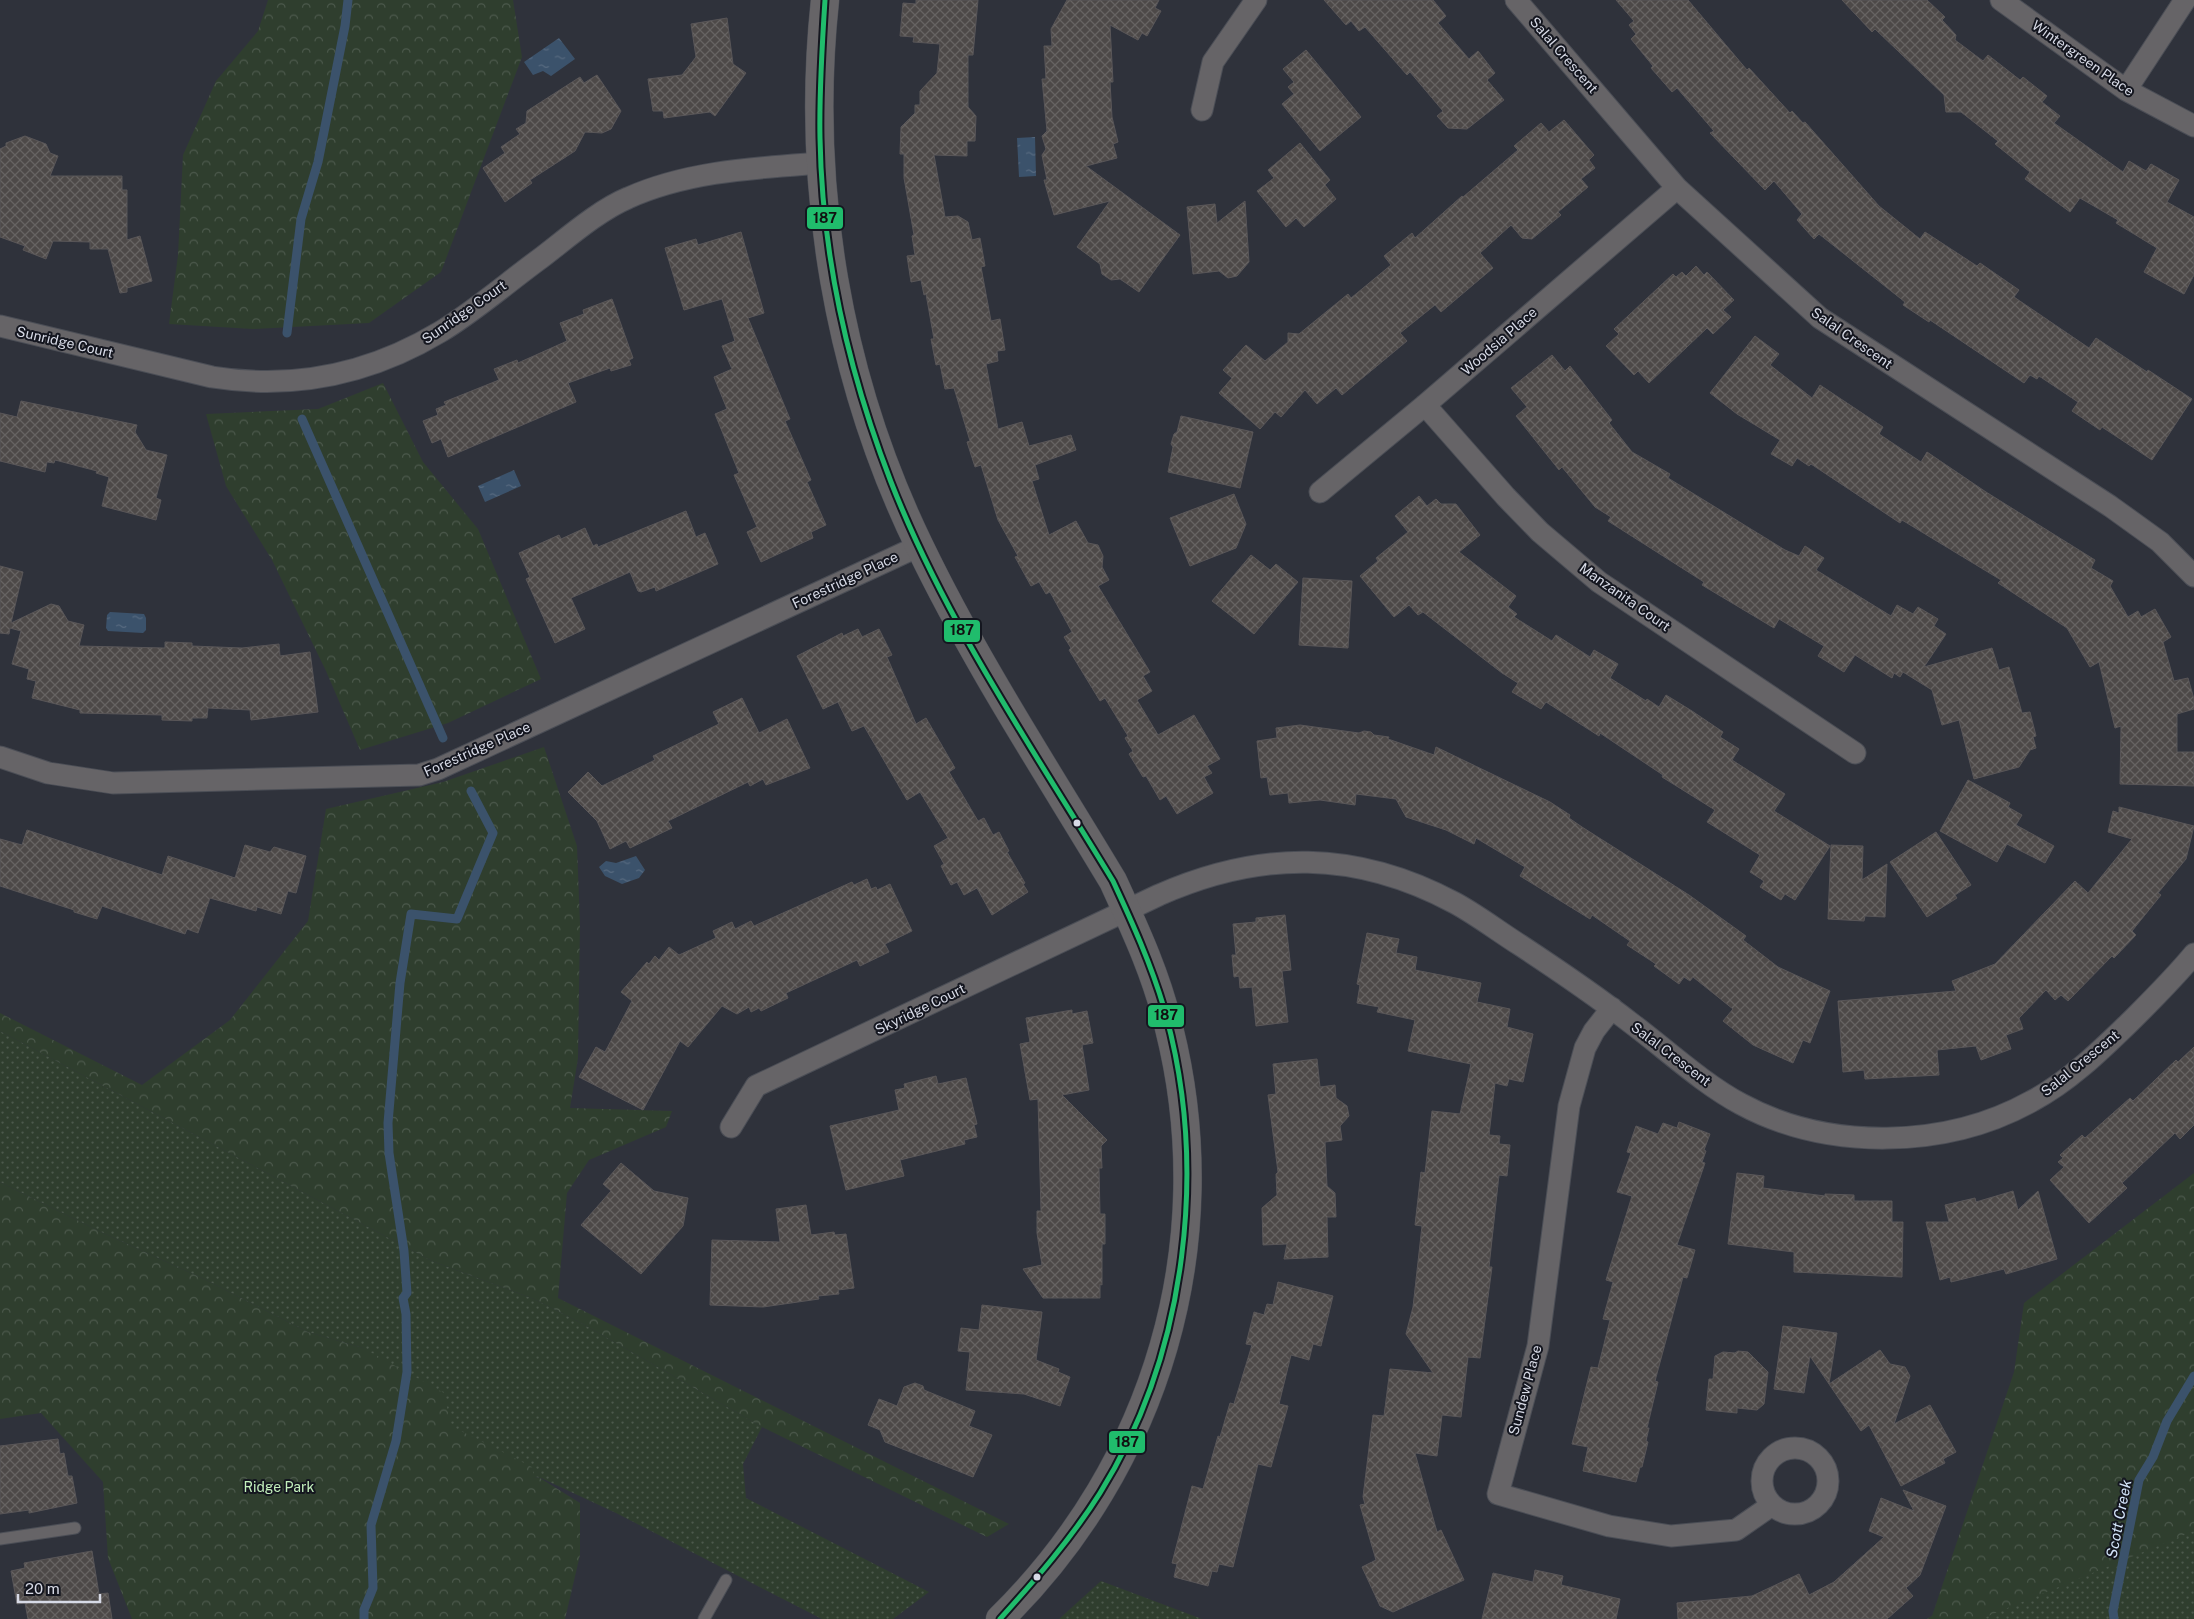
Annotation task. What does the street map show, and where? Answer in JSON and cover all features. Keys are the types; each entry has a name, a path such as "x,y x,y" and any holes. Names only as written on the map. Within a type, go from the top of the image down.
{"street":[{"path":"825,0 819,86 820,163 833,275 850,356 884,462 919,546 974,648 1113,881 1126,910 1154,975 1164,1009 1181,1089 1186,1133 1188,1176 1186,1224 1178,1286 1167,1335 1150,1389 1119,1461 1088,1515 1036,1582 1000,1619"},
{"path":"1202,110 1213,62 1256,0"},
{"name":"Salal Crescent","path":"1516,0 1677,188 1820,318 2110,506 2160,542 2194,576"},
{"name":"Wintergreen Place","path":"2000,0 2126,90 2194,126"},
{"path":"2126,90 2185,0"},
{"name":"Sunridge Court","path":"0,326 212,377 247,382 289,381 325,377 362,367 408,350 442,331 583,226 627,198 679,181 738,170 820,163"},
{"name":"Woodsia Place","path":"1320,492 1425,405 1677,188"},
{"name":"Manzanita Court","path":"1425,405 1526,518 1592,576 1855,753"},
{"name":"Forestridge Place","path":"0,757 48,773 113,783 419,775 438,769 919,546"},
{"name":"Salal Crescent","path":"1126,910 1197,878 1248,866 1305,861 1361,867 1417,885 1457,904 1612,1008 1717,1089 1760,1114 1818,1131 1881,1138 1959,1129 2032,1102 2055,1088 2102,1049 2174,978 2194,954"},
{"name":"Skyridge Court","path":"731,1127 756,1086 1126,910"},
{"name":"Sundew Place","path":"1612,1008 1594,1031 1585,1048 1571,1098 1538,1346 1498,1494 1609,1526 1671,1536 1736,1530 1772,1505"}],"lane":[{"path":"0,1539 75,1528"},
{"path":"704,1619 726,1580"}],"green space":[{"path":"268,0 513,0 522,57 441,272 369,323 253,329 169,324 178,255 183,155 216,81 258,31"},
{"path":"383,383 423,462 478,529 541,679 448,723 360,750 326,671 272,560 226,486 206,414 318,409"},
{"path":"544,747 577,846 580,924 578,1058 570,1108 672,1111 666,1127 589,1160 567,1193 558,1298 1009,1524 987,1537 762,1427 583,1324 534,1299 432,1261 0,1031 0,1013 142,1085 230,1020 308,921 326,809 443,782"},
{"path":"0,1031 432,1261 534,1299 583,1324 762,1427 743,1464 746,1498 929,1592 893,1619 822,1619 616,1513 541,1478 459,1466 363,1348 308,1332 204,1279 101,1232 0,1182"},
{"path":"2194,1173 2194,1531 1981,1619 1931,1619 2014,1372 2024,1303"},
{"name":"Ridge Park","path":"0,1182 101,1232 204,1279 308,1332 363,1348 444,1393 451,1426 532,1467 534,1477 540,1478 580,1503 580,1555 565,1619 132,1619 108,1558 103,1482 41,1413 0,1419"},
{"path":"2194,1407 2194,1619 1927,1619 1985,1580"},
{"path":"1101,1581 1202,1619 1059,1619"}],"water":[{"path":"559,38 575,59 551,76 543,71 533,75 524,62"},
{"path":"1035,137 1036,176 1019,177 1017,138"},
{"path":"514,470 521,486 485,502 478,486"},
{"path":"110,612 144,614 146,630 143,633 108,631 106,628 107,615"},
{"path":"636,856 645,870 639,878 622,884 605,876 599,867 606,861 616,863"}],"building":[{"path":"916,0 978,0 973,55 968,55 968,107 976,116 975,141 967,141 967,156 934,155 945,217 958,216 968,222 972,240 980,238 985,266 981,267 991,321 1000,319 1005,350 997,351 998,361 986,364 998,429 1022,422 1029,446 1071,435 1076,450 1035,465 1039,479 1032,481 1049,535 1076,521 1088,543 1098,545 1103,556 1102,567 1109,580 1098,586 1150,672 1143,676 1152,691 1137,700 1158,735 1194,715 1220,759 1207,766 1212,773 1204,777 1213,793 1177,814 1166,796 1160,800 1146,776 1143,777 1129,754 1133,751 1125,738 1128,736 1105,698 1100,701 1069,650 1071,648 1064,637 1072,632 1050,592 1046,594 1039,582 1031,586 1015,557 1018,556 998,520 981,465 975,467 967,442 970,441 954,388 945,389 940,364 936,365 931,339 934,339 926,294 924,295 921,280 911,282 907,256 915,255 912,236 914,235 904,178 904,154 900,154 901,127 915,113 915,105 920,105 920,91 937,73 940,44 913,42 914,37 900,36 903,3 916,4"},
{"path":"1067,0 1159,0 1155,8 1161,11 1147,36 1142,33 1138,40 1110,25 1113,82 1110,82 1112,117 1118,142 1113,144 1117,158 1086,166 1180,235 1139,292 1120,279 1111,280 1102,274 1100,264 1077,247 1110,201 1054,215 1044,180 1047,180 1042,155 1046,149 1042,136 1047,131 1042,79 1046,79 1044,46 1052,46 1051,29"},
{"path":"1324,0 1433,0 1446,16 1438,23 1469,59 1478,51 1495,73 1487,80 1504,100 1467,129 1448,128 1437,116 1443,111 1410,72 1407,75 1365,27 1359,31 1351,21 1346,25"},
{"path":"1616,0 1688,0 1747,70 1749,68 1790,113 1792,111 1803,123 1805,122 1879,206 1920,239 1925,232 1977,266 1980,263 2019,290 2014,297 2089,348 2096,338 2192,399 2152,460 2102,427 2100,430 2072,411 2078,402 2039,376 2037,379 2030,375 2024,383 1930,320 1929,322 1903,305 1905,302 1819,234 1814,239 1797,220 1802,214 1774,181 1765,190 1710,133 1714,131 1677,88 1672,92 1651,68 1653,66 1631,39 1636,34 1629,25 1634,21"},
{"path":"1842,0 1927,0 1945,17 1942,20 1956,35 1955,40 1983,61 1988,55 2020,80 2023,77 2047,96 2042,102 2060,116 2054,123 2123,172 2129,161 2146,171 2151,164 2179,180 2167,202 2194,217 2194,275 2184,294 2144,272 2157,248 2116,223 2118,220 2080,198 2070,212 2025,179 2030,172 1995,144 1998,141 1961,112 1946,112 1944,95 1875,29 1872,32"},
{"path":"727,18 733,64 746,73 715,116 710,112 664,118 663,111 653,111 648,79 682,75 696,57 691,24"},
{"path":"1306,50 1361,117 1320,151 1282,104 1294,94 1288,87 1294,82 1283,69"},
{"path":"597,75 621,111 611,129 602,133 585,132 575,151 530,180 532,183 505,202 483,168 505,153 501,147 520,134 516,129 526,123 527,111 580,77 584,83"},
{"path":"1564,120 1594,155 1589,160 1595,168 1581,179 1588,187 1558,212 1561,215 1532,239 1522,238 1511,225 1480,253 1493,268 1441,312 1435,305 1400,333 1407,341 1342,395 1336,388 1317,404 1305,390 1281,417 1275,412 1260,429 1219,393 1232,378 1223,370 1246,345 1265,361 1288,342 1288,333 1299,334 1348,294 1351,298 1391,265 1384,256 1412,233 1415,238 1518,150 1514,146 1541,123 1549,132"},
{"path":"25,136 46,144 50,153 58,156 50,176 122,176 122,190 127,190 127,240 140,236 152,281 127,288 127,292 120,293 108,249 90,249 90,242 53,241 46,259 23,250 25,246 0,237 0,149 6,146 6,143"},
{"path":"1300,143 1330,180 1325,185 1336,199 1304,227 1296,218 1286,227 1257,191 1274,178 1268,170"},
{"path":"1245,201 1249,262 1237,276 1228,278 1219,271 1193,274 1187,207 1215,204 1217,223"},
{"path":"741,232 764,313 748,318 790,419 785,421 811,480 807,482 826,525 811,532 813,538 761,562 747,532 757,527 734,475 739,473 715,414 727,409 714,377 732,369 722,346 735,341 722,299 684,310 665,248 696,239 698,245"},
{"path":"1696,266 1704,275 1707,272 1734,300 1723,310 1731,317 1713,334 1707,328 1649,383 1638,371 1634,375 1606,346 1619,334 1614,329 1673,274 1676,277 1682,272 1686,276"},
{"path":"612,299 633,358 629,360 631,365 611,371 610,368 568,383 576,402 448,457 441,439 432,443 423,421 438,415 436,409 446,405 444,402 499,380 494,369 517,360 518,363 567,341 560,323 584,314 583,310"},
{"path":"1755,336 1779,354 1770,365 1812,398 1820,385 1883,427 1879,434 1921,462 1927,452 1986,492 2095,560 2091,568 2113,581 2110,586 2128,617 2138,611 2141,617 2155,609 2171,637 2163,642 2174,681 2188,678 2194,699 2194,709 2177,714 2177,752 2194,752 2194,786 2120,784 2121,726 2115,728 2099,662 2090,667 2067,628 1998,583 2001,580 1902,520 1900,523 1811,464 1809,466 1797,458 1792,466 1771,454 1780,440 1737,414 1710,393"},
{"path":"1552,355 1565,371 1570,366 1612,420 1609,423 1632,452 1670,474 1668,478 1785,550 1799,556 1805,546 1824,558 1816,570 1891,616 1897,605 1913,614 1918,607 1938,619 1934,626 1946,634 1924,667 1992,648 1999,670 2009,667 2022,713 2030,712 2036,736 2033,737 2036,748 2030,750 2019,767 1974,779 1959,720 1942,725 1932,690 1903,672 1900,677 1894,673 1892,678 1855,655 1844,672 1818,656 1824,646 1779,619 1774,628 1702,585 1704,582 1608,521 1611,517 1595,507 1562,467 1559,470 1516,416 1527,407 1511,388"},
{"path":"21,401 137,425 135,432 146,450 167,455 156,498 161,500 156,520 102,506 109,477 96,473 97,471 55,460 54,463 47,462 45,472 0,461 0,413 17,417"},
{"path":"1181,416 1253,432 1240,488 1168,472 1173,447 1171,444 1174,434 1177,432"},
{"path":"1234,494 1246,524 1236,548 1190,566 1170,518"},
{"path":"1419,496 1427,506 1436,499 1441,504 1456,504 1480,535 1459,552 1516,596 1508,607 1517,614 1514,617 1552,641 1556,635 1590,657 1594,650 1618,664 1610,678 1646,701 1647,699 1659,707 1666,695 1692,711 1723,732 1720,737 1739,749 1732,760 1785,794 1774,811 1830,846 1795,900 1785,894 1781,900 1760,887 1764,881 1750,872 1760,855 1707,822 1715,810 1662,777 1663,775 1600,733 1599,736 1546,702 1541,709 1512,692 1518,683 1502,673 1423,612 1418,615 1409,605 1394,617 1360,576 1378,561 1376,558 1408,532 1395,516"},
{"path":"686,511 696,537 705,533 718,564 656,591 655,587 641,592 638,591 630,572 571,598 585,629 555,643 526,579 530,577 519,553 559,535 561,539 585,528 593,546 597,544 598,547"},
{"path":"1251,555 1270,570 1276,564 1298,582 1254,634 1212,601"},
{"path":"0,566 23,572 11,623 51,604 59,606 68,621 84,625 79,646 165,648 165,642 192,643 192,646 242,648 279,644 280,656 310,652 318,712 251,720 250,710 208,708 207,718 192,718 192,721 162,720 162,715 80,713 80,710 32,698 36,681 27,679 29,669 12,664 21,631 10,628 9,634 0,633"},
{"path":"1303,578 1352,581 1348,648 1299,645"},
{"path":"858,629 862,637 879,629 892,655 887,657 916,724 926,718 955,768 949,772 978,821 984,818 993,835 999,832 1009,851 1007,852 1025,883 1023,884 1028,892 992,915 977,888 964,895 957,882 951,885 941,866 944,864 934,846 948,838 920,792 907,800 864,726 852,731 838,702 823,709 797,656 842,633 843,636"},
{"path":"742,698 759,733 787,719 810,768 766,785 763,779 750,786 748,782 668,821 672,828 630,848 626,841 610,849 597,821 568,792 588,772 602,786 655,760 653,756 719,724 713,712"},
{"path":"1300,725 1359,733 1364,731 1371,732 1374,735 1389,737 1388,739 1434,755 1436,747 1550,802 1570,815 1569,818 1582,827 1689,895 1746,936 1743,940 1778,967 1830,991 1810,1043 1803,1040 1793,1063 1753,1045 1723,1021 1733,1009 1693,977 1690,981 1684,977 1679,984 1654,966 1656,964 1627,945 1630,941 1592,915 1590,919 1520,876 1525,867 1476,838 1474,844 1446,830 1406,817 1396,799 1356,794 1355,805 1320,800 1289,803 1288,793 1270,795 1267,777 1261,778 1257,741 1277,738 1276,728"},
{"path":"1968,780 2010,803 2008,807 2022,815 2016,825 2054,846 2045,863 2007,844 1997,862 1940,831"},
{"path":"2119,807 2194,826 2186,859 2158,893 2161,895 2132,931 2136,935 2114,958 2112,956 2068,1001 2061,995 2055,1000 2046,990 2019,1018 2023,1029 2006,1035 2011,1049 1981,1060 1976,1046 1937,1050 1939,1075 1865,1079 1864,1070 1843,1072 1838,1001 1956,991 1952,981 1995,964 2075,881 2088,893 2132,839 2108,832 2113,811 2119,813"},
{"path":"27,830 162,875 168,856 235,878 245,845 270,852 274,847 306,856 296,893 288,891 281,914 257,907 256,911 210,898 198,933 187,929 185,934 102,906 97,919 0,886 0,839 22,845"},
{"path":"1936,832 1971,885 1955,895 1957,898 1927,917 1890,862"},
{"path":"1831,845 1863,846 1862,880 1887,864 1885,917 1865,916 1864,921 1828,919"},
{"path":"867,879 871,889 876,887 877,890 890,884 912,931 885,944 889,952 860,966 857,960 786,993 788,998 761,1011 759,1008 751,1012 749,1007 737,1014 722,1006 688,1047 680,1041 643,1110 579,1077 596,1047 605,1052 632,1001 621,992 647,962 649,964 655,956 659,960 669,947 679,955 716,938 713,931 732,922 735,929 751,921 754,926 852,882 854,885"},
{"path":"1285,915 1291,970 1282,971 1288,1022 1256,1026 1252,987 1240,988 1239,976 1234,977 1232,955 1236,955 1233,924 1256,922 1256,918"},
{"path":"1367,933 1399,939 1396,953 1417,957 1415,970 1481,983 1477,1002 1510,1009 1507,1027 1533,1034 1523,1082 1509,1079 1507,1086 1495,1083 1489,1135 1500,1136 1499,1144 1510,1145 1507,1176 1499,1175 1489,1267 1492,1267 1480,1358 1468,1357 1461,1417 1442,1415 1437,1456 1415,1453 1437,1532 1441,1530 1464,1580 1393,1612 1380,1606 1362,1567 1376,1560 1360,1505 1365,1504 1363,1497 1373,1415 1384,1416 1390,1369 1433,1373 1406,1334 1413,1307 1422,1226 1415,1225 1421,1172 1425,1173 1432,1111 1460,1114 1471,1064 1408,1051 1415,1020 1377,1012 1379,1007 1357,1003 1360,985 1357,984"},
{"path":"1072,1010 1072,1014 1087,1011 1093,1043 1082,1045 1089,1090 1062,1095 1107,1140 1101,1146 1102,1168 1099,1168 1100,1214 1105,1214 1105,1244 1102,1244 1102,1285 1100,1284 1100,1298 1043,1298 1023,1269 1042,1265 1037,1233 1037,1211 1041,1211 1038,1099 1030,1100 1020,1044 1030,1042 1026,1018"},
{"path":"2194,1047 2194,1125 2180,1139 2175,1133 2122,1183 2127,1188 2089,1223 2050,1180 2064,1167 2058,1162 2063,1158 2060,1155 2082,1135 2085,1138 2130,1098 2133,1101 2176,1060 2178,1062"},
{"path":"1317,1059 1320,1087 1335,1085 1336,1098 1347,1106 1349,1116 1340,1126 1342,1140 1325,1142 1327,1186 1335,1193 1336,1217 1327,1217 1328,1257 1284,1259 1287,1244 1263,1245 1262,1208 1277,1195 1276,1174 1278,1172 1268,1095 1276,1094 1273,1064"},
{"path":"936,1076 938,1084 966,1078 977,1124 974,1125 977,1137 964,1140 965,1144 900,1160 904,1176 846,1190 830,1126 899,1110 895,1090 905,1088 904,1084"},
{"path":"1679,1122 1710,1134 1704,1150 1706,1151 1702,1162 1705,1163 1677,1245 1695,1250 1687,1278 1683,1277 1655,1381 1658,1382 1647,1428 1649,1428 1646,1441 1648,1442 1636,1482 1583,1471 1588,1447 1572,1444 1591,1367 1598,1368 1610,1320 1603,1319 1613,1282 1606,1280 1632,1196 1617,1192 1631,1153 1627,1152 1636,1126 1658,1134 1663,1123 1677,1128"},
{"path":"621,1163 654,1191 688,1198 683,1226 641,1274 581,1225 611,1191 603,1184"},
{"path":"1737,1173 1764,1176 1763,1188 1825,1196 1825,1194 1854,1195 1854,1201 1892,1201 1892,1222 1903,1222 1902,1277 1794,1272 1794,1252 1728,1244"},
{"path":"2013,1191 2018,1210 2038,1191 2057,1259 2006,1274 2004,1269 1951,1282 1950,1277 1940,1280 1926,1222 1949,1222 1945,1205 1975,1198 1976,1202"},
{"path":"806,1205 811,1235 834,1232 835,1235 846,1234 854,1288 838,1290 839,1294 818,1296 819,1299 763,1307 710,1305 712,1240 780,1242 776,1209"},
{"path":"1278,1282 1333,1296 1321,1346 1313,1344 1309,1360 1291,1355 1279,1404 1288,1406 1271,1467 1258,1464 1233,1567 1219,1564 1217,1572 1212,1571 1208,1586 1174,1577 1177,1564 1172,1563 1192,1486 1203,1489 1218,1436 1220,1437 1230,1403 1234,1404 1252,1345 1246,1344 1254,1312 1264,1315 1267,1304 1273,1305"},
{"path":"982,1305 1042,1312 1036,1360 1059,1369 1058,1372 1070,1377 1060,1406 1024,1394 966,1390 970,1352 958,1351 961,1328 979,1330"},
{"path":"1783,1326 1837,1333 1829,1384 1810,1356 1804,1393 1774,1389"},
{"path":"1880,1350 1890,1364 1905,1367 1910,1376 1894,1424 1930,1405 1956,1452 1943,1459 1945,1463 1901,1486 1869,1425 1861,1431 1829,1384"},
{"path":"1738,1351 1748,1352 1768,1372 1764,1404 1757,1410 1737,1408 1737,1413 1706,1410 1709,1379 1713,1379 1715,1356 1723,1352 1735,1353"},
{"path":"915,1383 923,1386 924,1390 975,1411 969,1426 992,1435 973,1477 885,1442 880,1430 868,1425 879,1399 897,1406 904,1387"},
{"path":"58,1439 60,1454 64,1453 68,1476 72,1476 77,1503 29,1513 29,1510 0,1514 0,1446"},
{"path":"1903,1490 1946,1506 1920,1575 1906,1588 1913,1596 1887,1619 1678,1619 1677,1603 1752,1596 1799,1574 1809,1595 1834,1582 1884,1537 1869,1531 1881,1498 1914,1511"},
{"path":"92,1551 99,1594 108,1593 112,1619 28,1619 25,1603 17,1604 11,1571 25,1568 24,1563"},
{"path":"1535,1570 1563,1576 1561,1585 1620,1599 1616,1619 1482,1619 1493,1573 1533,1582"}],"waterway":[{"path":"287,333 301,219 318,162 345,26 348,0"},
{"path":"302,419 443,738"},
{"path":"364,1619 364,1610 373,1588 371,1525 396,1441 407,1372 406,1314 403,1298 407,1293 404,1251 389,1153 388,1123 400,983 411,914 457,919 493,833 471,791"},
{"name":"Scott Creek","path":"2114,1619 2113,1611 2139,1480 2153,1457 2167,1421 2194,1376"}],"transit line":[{"name":"187","path":"825,0 820,138 826,226 832,270 862,399 891,482 938,586 993,686 1113,881 1134,928 1164,1008 1178,1068 1185,1131 1186,1194 1182,1257 1170,1320 1153,1380 1130,1438 1100,1493 1065,1543 1000,1619"}]}
